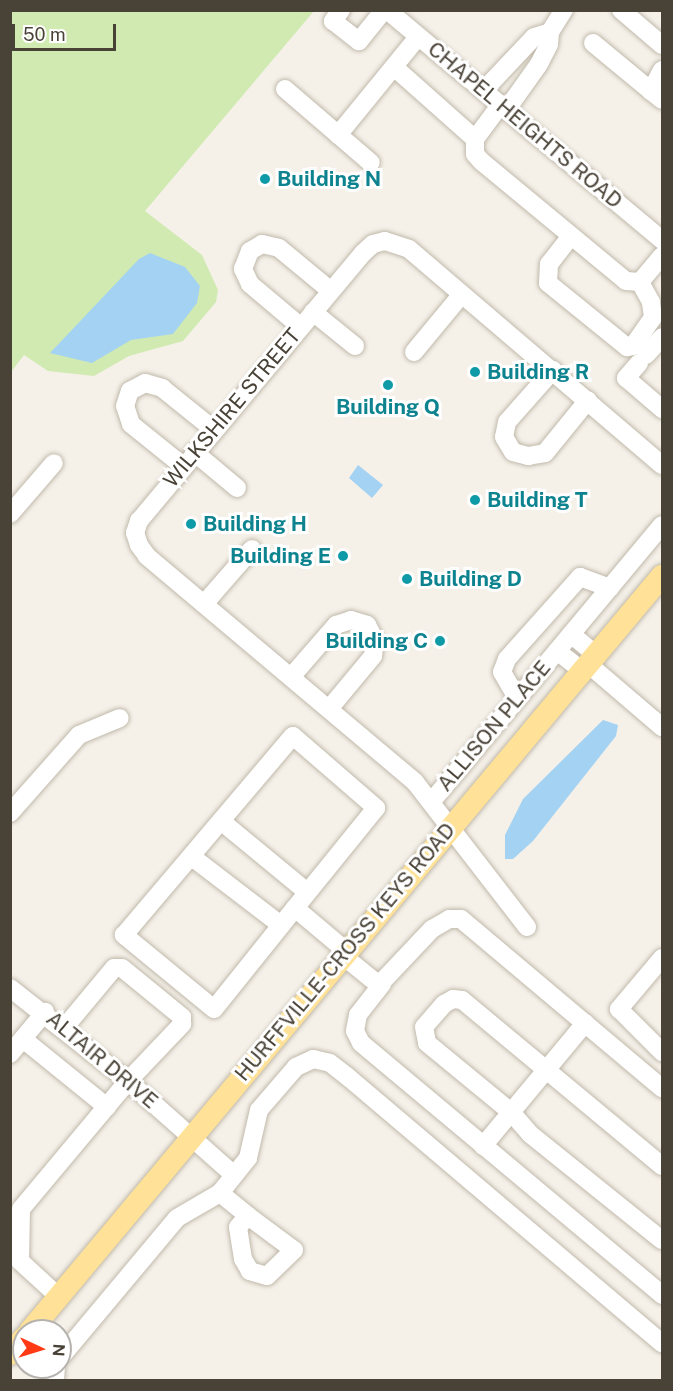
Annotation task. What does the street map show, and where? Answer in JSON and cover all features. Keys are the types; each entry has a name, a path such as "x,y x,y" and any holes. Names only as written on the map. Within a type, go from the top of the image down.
{"main road":[{"name":"HURFFVILLE-CROSS KEYS ROAD","path":"40,1319 448,829 663,576"}],"street":[{"path":"341,10 333,21 359,40 386,10"},
{"name":"CHAPEL HEIGHTS ROAD","path":"386,10 485,89 663,240"},
{"path":"564,10 550,32 549,44 539,64 475,139 475,154 626,281 640,282"},
{"path":"621,10 663,45"},
{"path":"485,89 534,37 550,32"},
{"path":"338,135 418,37"},
{"path":"593,42 657,96 663,70"},
{"path":"394,67 475,139"},
{"path":"285,89 371,163"},
{"path":"571,236 549,264 548,283 627,347 633,346 653,317 651,302 640,282"},
{"name":"WILKSHIRE STREET","path":"527,927 448,829 432,801 329,709 147,556 135,532 146,511 188,459 330,291 363,253 385,241 409,249 645,447 663,465"},
{"path":"300,327 250,284 243,269 250,251 262,244 279,248 330,291"},
{"path":"640,282 663,256"},
{"path":"414,352 462,294"},
{"path":"313,312 355,346"},
{"path":"663,337 626,378 663,409"},
{"path":"553,370 507,422 504,437 513,452 528,456 545,453 588,400"},
{"path":"214,430 162,388 145,383 130,391 125,406 131,424 237,488"},
{"path":"10,514 54,463"},
{"name":"ALLISON PLACE","path":"432,801 663,525"},
{"path":"204,604 252,549"},
{"path":"517,698 501,672 507,658 580,577 610,588"},
{"path":"291,677 336,625 351,620 368,626 375,640 373,656 329,709"},
{"path":"571,634 588,663 663,727"},
{"name":"ALLISON PLACE","path":"557,651 588,663"},
{"path":"10,813 74,739 98,724 120,718"},
{"path":"293,736 376,808 214,1009 124,935 221,821 293,736"},
{"path":"221,821 307,892"},
{"path":"192,857 281,925"},
{"path":"294,908 375,984 382,984"},
{"path":"663,1088 461,919 449,919 432,930 382,984 358,1015 355,1031 361,1043 663,1295"},
{"path":"663,958 619,1009 663,1053"},
{"path":"58,1296 14,1261 16,1205 182,1023 182,1017 122,968 114,968 64,1028"},
{"name":"ALTAIR DRIVE","path":"10,988 45,1012 128,1081 234,1175"},
{"path":"663,1166 545,1071 462,1000 453,999 444,1004 424,1028 427,1043 511,1112 530,1134 663,1240"},
{"path":"10,1054 45,1012"},
{"path":"483,1146 585,1023"},
{"path":"23,1039 107,1107"},
{"path":"72,1344 177,1218 220,1193 248,1158 259,1110 296,1066 313,1059 330,1063 663,1343"},
{"path":"220,1193 248,1216"}],"green space":[{"path":"11,11 314,11 145,211 202,255 218,290 216,302 183,341 129,356 94,376 48,371 24,355 11,372"}],"water":[{"path":"150,253 185,267 200,286 197,303 173,334 131,340 92,363 50,353 139,259"},
{"path":"358,465 383,485 372,498 349,478"},
{"path":"603,720 618,725 616,736 533,841 513,859 505,859 505,835 523,799"}],"place":[{"name":"Building N","path":"265,179"},
{"name":"Building R","path":"475,372"},
{"name":"Building Q","path":"388,385"},
{"name":"Building T","path":"475,500"},
{"name":"Building H","path":"191,524"},
{"name":"Building E","path":"343,556"},
{"name":"Building D","path":"407,579"},
{"name":"Building C","path":"440,641"}]}
